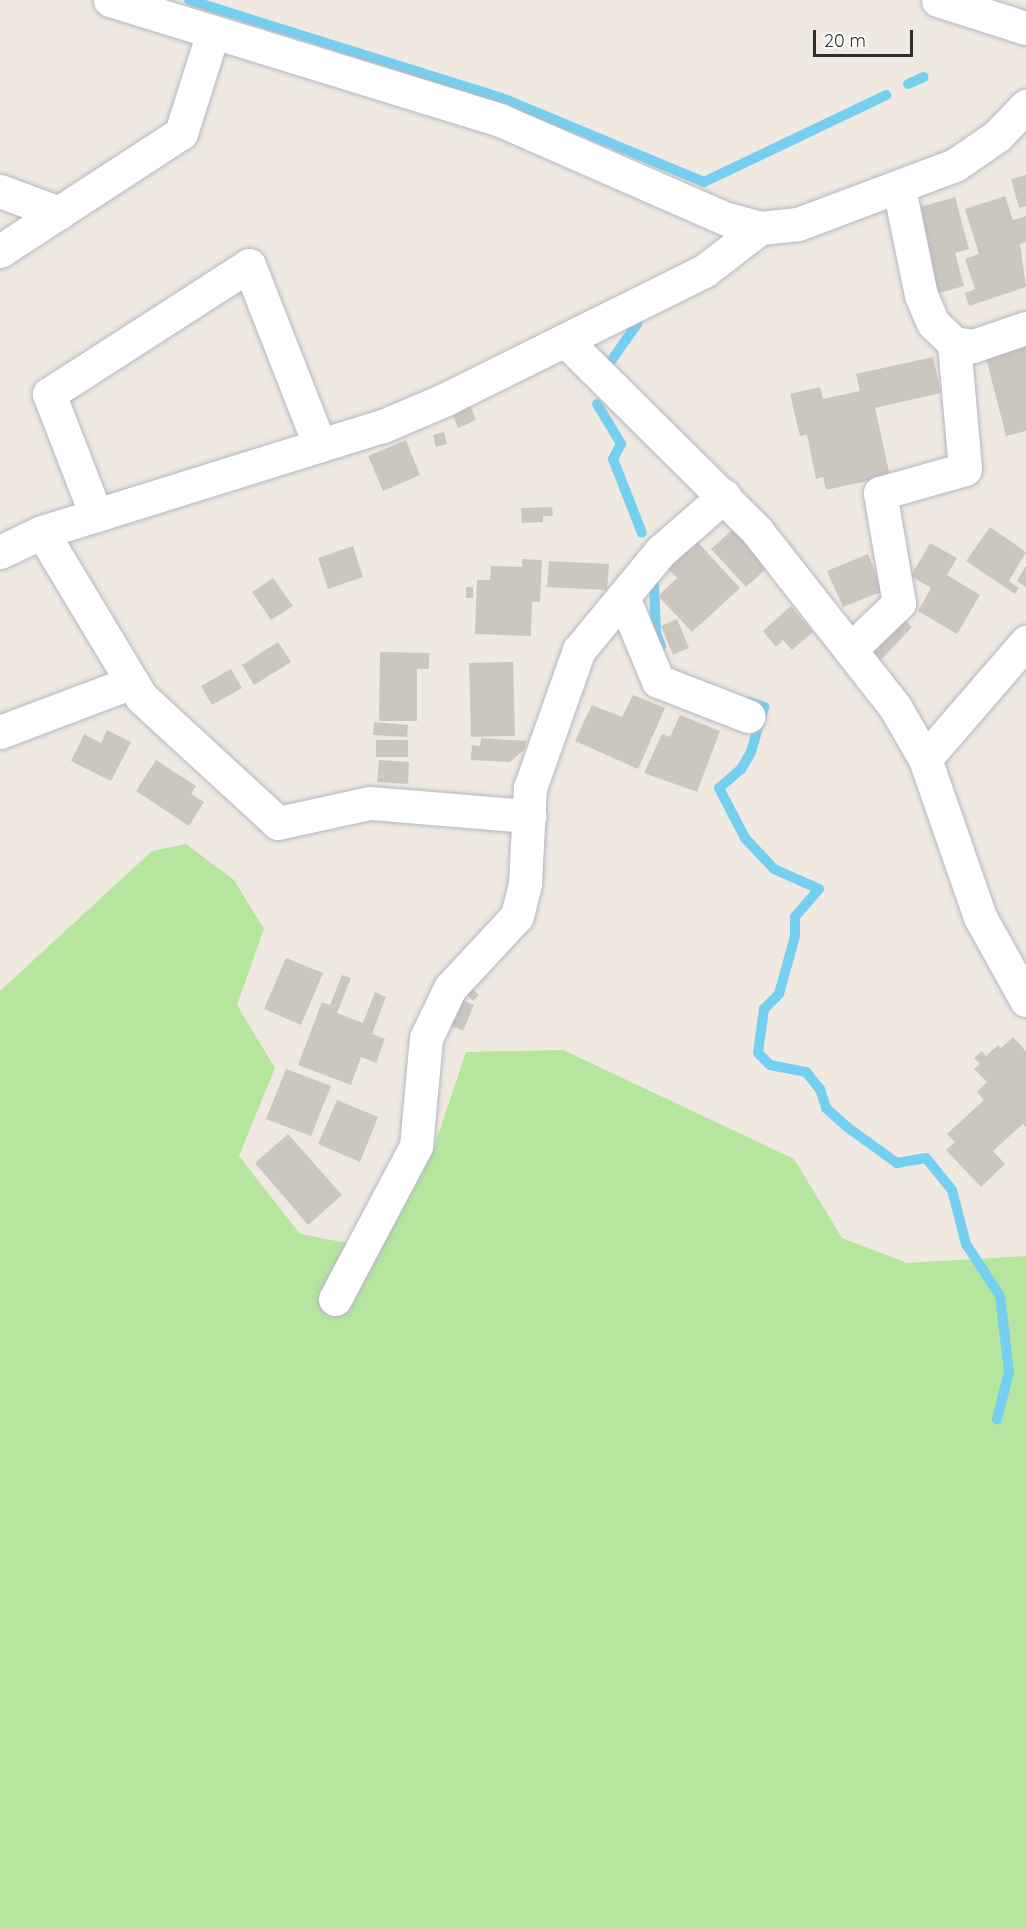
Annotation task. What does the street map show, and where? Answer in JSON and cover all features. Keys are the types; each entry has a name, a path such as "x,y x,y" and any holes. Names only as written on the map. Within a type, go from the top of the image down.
{"street":[{"path":"110,0 500,120 727,219 760,228 798,224 899,188 978,151 1026,106"},
{"path":"938,0 1026,28"},
{"path":"0,251 181,133 213,32"},
{"path":"899,188 921,295 933,322 954,343 973,346 1026,328"},
{"path":"0,191 59,213"},
{"path":"0,552 42,532 320,446 414,412 566,341 704,271 760,228"},
{"path":"96,515 49,394 249,265 320,446"},
{"path":"566,341 724,496 895,707 925,759 980,917 1026,1000"},
{"path":"850,650 899,603 880,493 965,468 954,343"},
{"path":"335,1299 416,1146 426,1038 450,988 517,916 525,883 530,788 579,650 661,551 724,496"},
{"path":"42,532 141,697 278,823 370,804 529,816"},
{"path":"623,597 658,681 748,716"},
{"path":"925,759 1026,642"},
{"path":"0,732 132,682"}],"green space":[{"path":"186,844 234,880 264,929 237,1005 275,1068 239,1156 300,1234 379,1249 433,1150 466,1052 563,1050 794,1159 842,1238 907,1263 1026,1256 1026,1929 0,1929 0,991 152,851"}],"building":[{"path":"1026,175 1026,206 1019,208 1011,179"},
{"path":"1005,196 1013,220 1026,216 1026,242 1020,244 1026,287 969,306 965,293 975,289 965,259 979,254 965,209"},
{"path":"955,197 969,249 955,253 964,286 936,294 913,209"},
{"path":"1026,347 1026,431 1006,436 986,358"},
{"path":"933,357 941,393 875,408 890,476 826,490 823,477 816,479 807,435 800,436 790,394 820,387 823,399 860,391 856,374"},
{"path":"470,405 476,420 458,428 452,413"},
{"path":"444,432 447,444 436,447 433,435"},
{"path":"406,440 420,475 383,491 368,456"},
{"path":"552,507 553,516 543,516 543,522 522,523 521,508"},
{"path":"990,527 1026,552 1009,581 1019,588 1015,594 966,561"},
{"path":"734,528 768,567 746,587 711,549"},
{"path":"692,536 740,588 692,632 658,596 677,578 663,563"},
{"path":"930,543 957,558 947,575 980,595 957,634 918,611 931,588 911,576"},
{"path":"353,546 363,577 328,589 318,558"},
{"path":"868,554 883,591 843,607 827,571"},
{"path":"522,559 542,560 540,602 532,602 531,636 475,634 477,580 490,580 491,566 522,567"},
{"path":"549,561 609,564 607,590 547,587"},
{"path":"1026,566 1026,587 1017,581"},
{"path":"273,578 293,606 271,620 252,592"},
{"path":"466,587 473,587 473,598 466,598"},
{"path":"791,606 813,632 792,650 783,640 776,647 763,631"},
{"path":"895,611 912,627 879,662 862,646"},
{"path":"677,619 689,648 673,655 661,626"},
{"path":"278,642 291,662 254,685 242,665"},
{"path":"380,652 429,653 429,669 417,669 417,721 379,721"},
{"path":"513,662 515,736 471,737 469,663"},
{"path":"231,669 242,688 212,705 201,686"},
{"path":"633,695 665,708 638,769 575,741 592,705 622,717"},
{"path":"680,715 720,731 697,792 644,773 662,734 670,737"},
{"path":"374,722 408,725 407,737 373,735"},
{"path":"107,730 131,742 111,781 71,761 84,734 101,743"},
{"path":"481,738 526,741 525,749 510,762 471,760 472,745 480,746"},
{"path":"376,740 408,740 408,757 376,757"},
{"path":"156,760 196,786 191,794 204,802 189,826 136,791"},
{"path":"379,760 409,762 408,784 377,782"},
{"path":"286,958 323,973 301,1025 264,1009"},
{"path":"342,975 351,978 337,1013 363,1023 375,992 386,997 372,1034 385,1039 376,1063 361,1057 351,1085 298,1065 322,1002 330,1005"},
{"path":"469,986 479,995 473,1001 463,992"},
{"path":"458,998 474,1005 463,1031 447,1024"},
{"path":"1013,1037 1026,1051 1026,1127 1023,1124 993,1151 1005,1164 981,1187 946,1150 955,1142 947,1134 984,1100 977,1092 987,1082 974,1069 980,1064 974,1058 982,1051 986,1056 998,1045 1001,1048"},
{"path":"286,1069 331,1086 311,1136 266,1119"},
{"path":"337,1100 378,1117 360,1162 318,1144"},
{"path":"288,1134 342,1195 308,1225 255,1163"}],"waterway":[{"path":"189,0 502,98 704,182 886,95"},
{"path":"908,84 924,77"},
{"path":"609,364 637,324"},
{"path":"597,404 621,444 613,459 642,533"},
{"path":"654,583 656,633 661,646"},
{"path":"749,702 764,707 751,752 741,769 719,788 745,838 774,869 819,889 795,917 795,936 779,994 764,1009 758,1053 770,1065 806,1072 820,1089 826,1108 847,1127 897,1163 926,1158 952,1190 966,1244 1000,1296 1009,1372 997,1419"}]}
